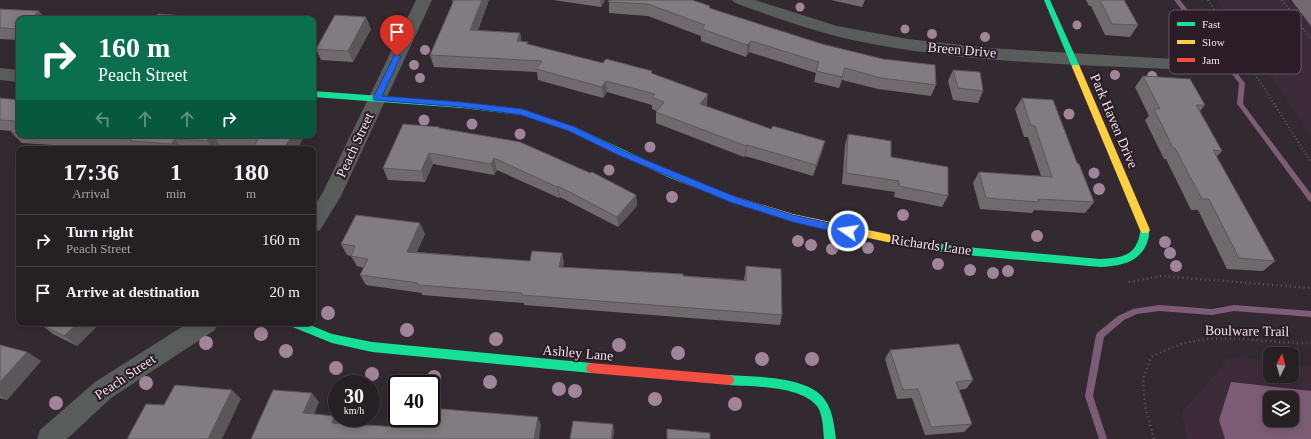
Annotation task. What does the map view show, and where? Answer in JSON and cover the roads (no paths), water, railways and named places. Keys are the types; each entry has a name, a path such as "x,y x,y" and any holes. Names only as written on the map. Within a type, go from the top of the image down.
{"street":[{"name":"Peach Street","path":"316,219 331,196 424,0"},
{"name":"Breen Drive","path":"740,0 819,27 867,38 925,47 971,52 1169,64"},
{"name":"Park Haven Drive","path":"1047,0 1145,228 1145,238 1138,254"},
{"path":"0,74 16,76"},
{"name":"Richards Lane","path":"316,94 462,104 522,112 572,129 621,153 733,199 793,218 876,237 955,250 1100,263 1117,262 1138,254"},
{"name":"Peach Street","path":"49,439 103,390 202,326"},
{"name":"Ashley Lane","path":"300,326 311,332 348,343 400,351 775,384 805,389 819,399 826,411 830,439"}],"waterway":[{"path":"1177,0 1185,10"},
{"path":"1235,74 1242,83 1240,104 1311,199"},
{"path":"1103,439 1089,396 1100,335 1121,318 1136,311 1159,308 1212,312 1234,308 1311,314"}]}
